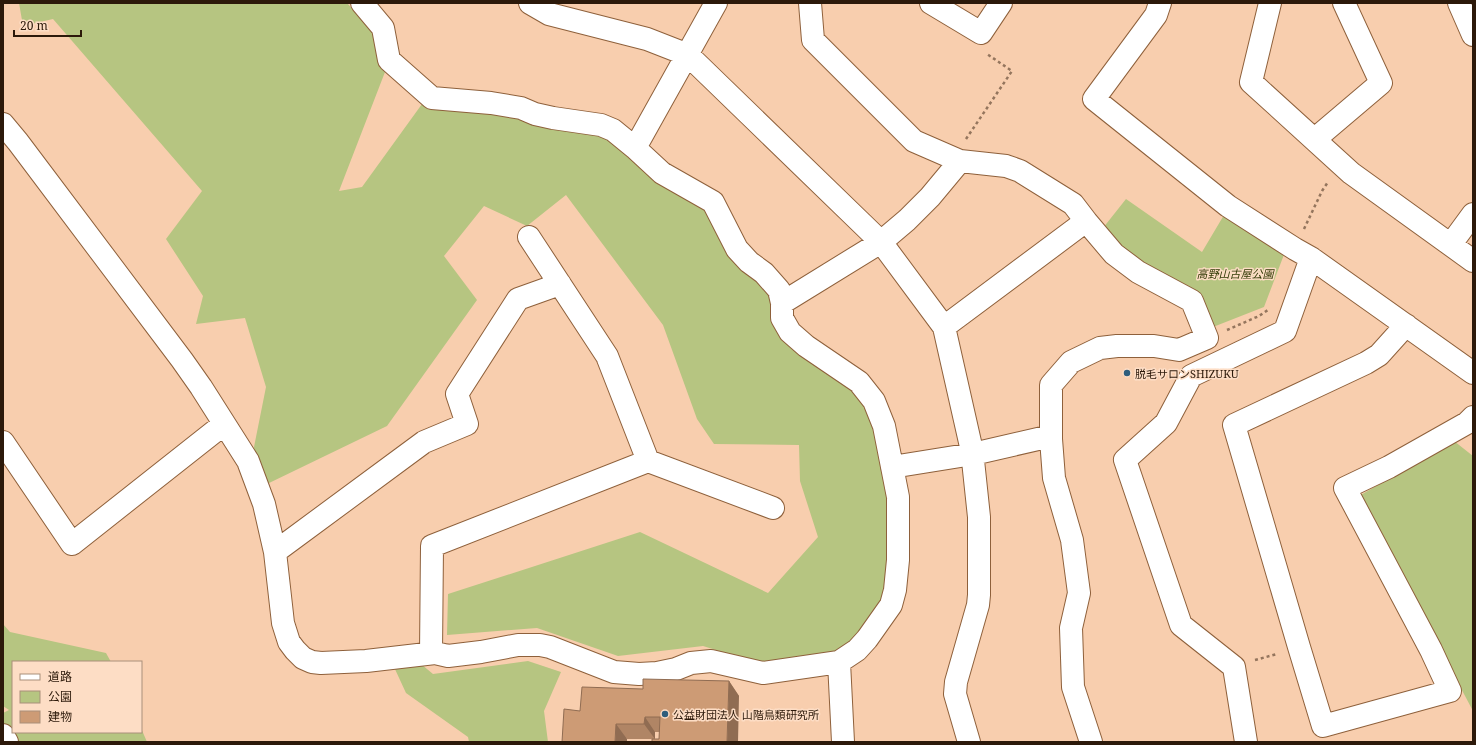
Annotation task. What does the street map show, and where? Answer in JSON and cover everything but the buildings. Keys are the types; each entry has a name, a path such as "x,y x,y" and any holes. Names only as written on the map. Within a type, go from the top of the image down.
{"street":[{"path":"3,124 182,360 248,461 264,504 275,552 283,623 289,642 303,658 312,662 321,663 366,661 432,653 448,656 518,645 540,645 614,672 639,674 657,673 676,669 692,663 711,661 763,674 839,662 857,650 867,639 891,605 895,590 898,560 898,497 884,426 874,401 859,382 806,346 790,332 782,318 782,302 779,290 764,273 749,262 737,249 712,202 662,173 613,130 601,125 553,118 535,114 521,108 491,103 432,98 389,60 382,28 362,3"},
{"path":"530,3 549,14 647,39 688,55 881,242 944,328 973,454 979,517 978,605 956,682 956,694 969,742"},
{"path":"635,148 716,3"},
{"path":"810,3 813,40 914,141 956,159 1006,166 1020,171 1073,204 1086,222 1114,254 1138,272 1192,301 1207,338 1179,350 1154,346 1117,346 1100,348 1071,362 1050,385 1054,478 1072,540 1079,593 1071,628 1073,687 1091,742"},
{"path":"931,3 981,33 1001,3"},
{"path":"1160,3 1156,15 1094,99 1228,206 1294,249 1311,258 1473,373"},
{"path":"1270,3 1251,82 1351,173 1473,261"},
{"path":"1315,139 1381,83 1344,3"},
{"path":"1459,3 1473,35"},
{"path":"782,302 881,242 908,220 919,208 956,159"},
{"path":"1451,244 1473,214"},
{"path":"944,328 1086,222"},
{"path":"529,237 607,356 648,461"},
{"path":"1246,742 1234,667 1181,625 1125,460 1166,423 1191,376 1285,331 1311,258"},
{"path":"275,552 424,442 467,424 457,394 518,299 560,284"},
{"path":"1406,325 1379,355 1366,363 1234,425 1298,647 1323,726 1450,691 1431,650 1345,488 1389,467 1467,423 1473,417"},
{"path":"3,442 72,544 224,424"},
{"path":"892,467 973,454 1051,436"},
{"path":"432,653 432,546 648,461 772,508"},
{"path":"839,662 843,742"},
{"path":"3,735 7,742"}],"path":[{"path":"956,159 1012,71 974,46 981,33"},
{"path":"1234,667 1298,647"}],"green space":[{"path":"19,3 347,3 371,29 385,72 339,191 362,187 422,104 501,113 607,135 705,206 831,369 869,406 890,498 886,594 859,637 835,652 758,663 703,646 618,656 537,628 447,635 448,594 640,532 768,593 818,537 800,481 799,445 714,444 697,419 663,325 566,195 527,226 484,206 444,256 477,300 387,426 267,484 252,457 266,387 245,318 196,324 203,296 166,239 202,191 53,19 23,26"},
{"name":"高野山古屋公園","path":"1126,199 1202,252 1224,215 1285,252 1264,307 1213,327 1203,297 1142,267 1103,228"},
{"path":"1454,441 1473,456 1473,711 1359,496"},
{"path":"3,624 10,632 106,653 110,661 12,661 12,733 142,733 142,730 147,742 3,742 3,713 9,710 3,706"},
{"path":"528,661 561,672 544,711 548,742 469,742 468,737 406,693 394,667 421,664 433,674"}],"place":[{"name":"脱毛サロンSHIZUKU","path":"1127,373"},
{"name":"公益財団法人 山階鳥類研究所","path":"665,714"}]}
